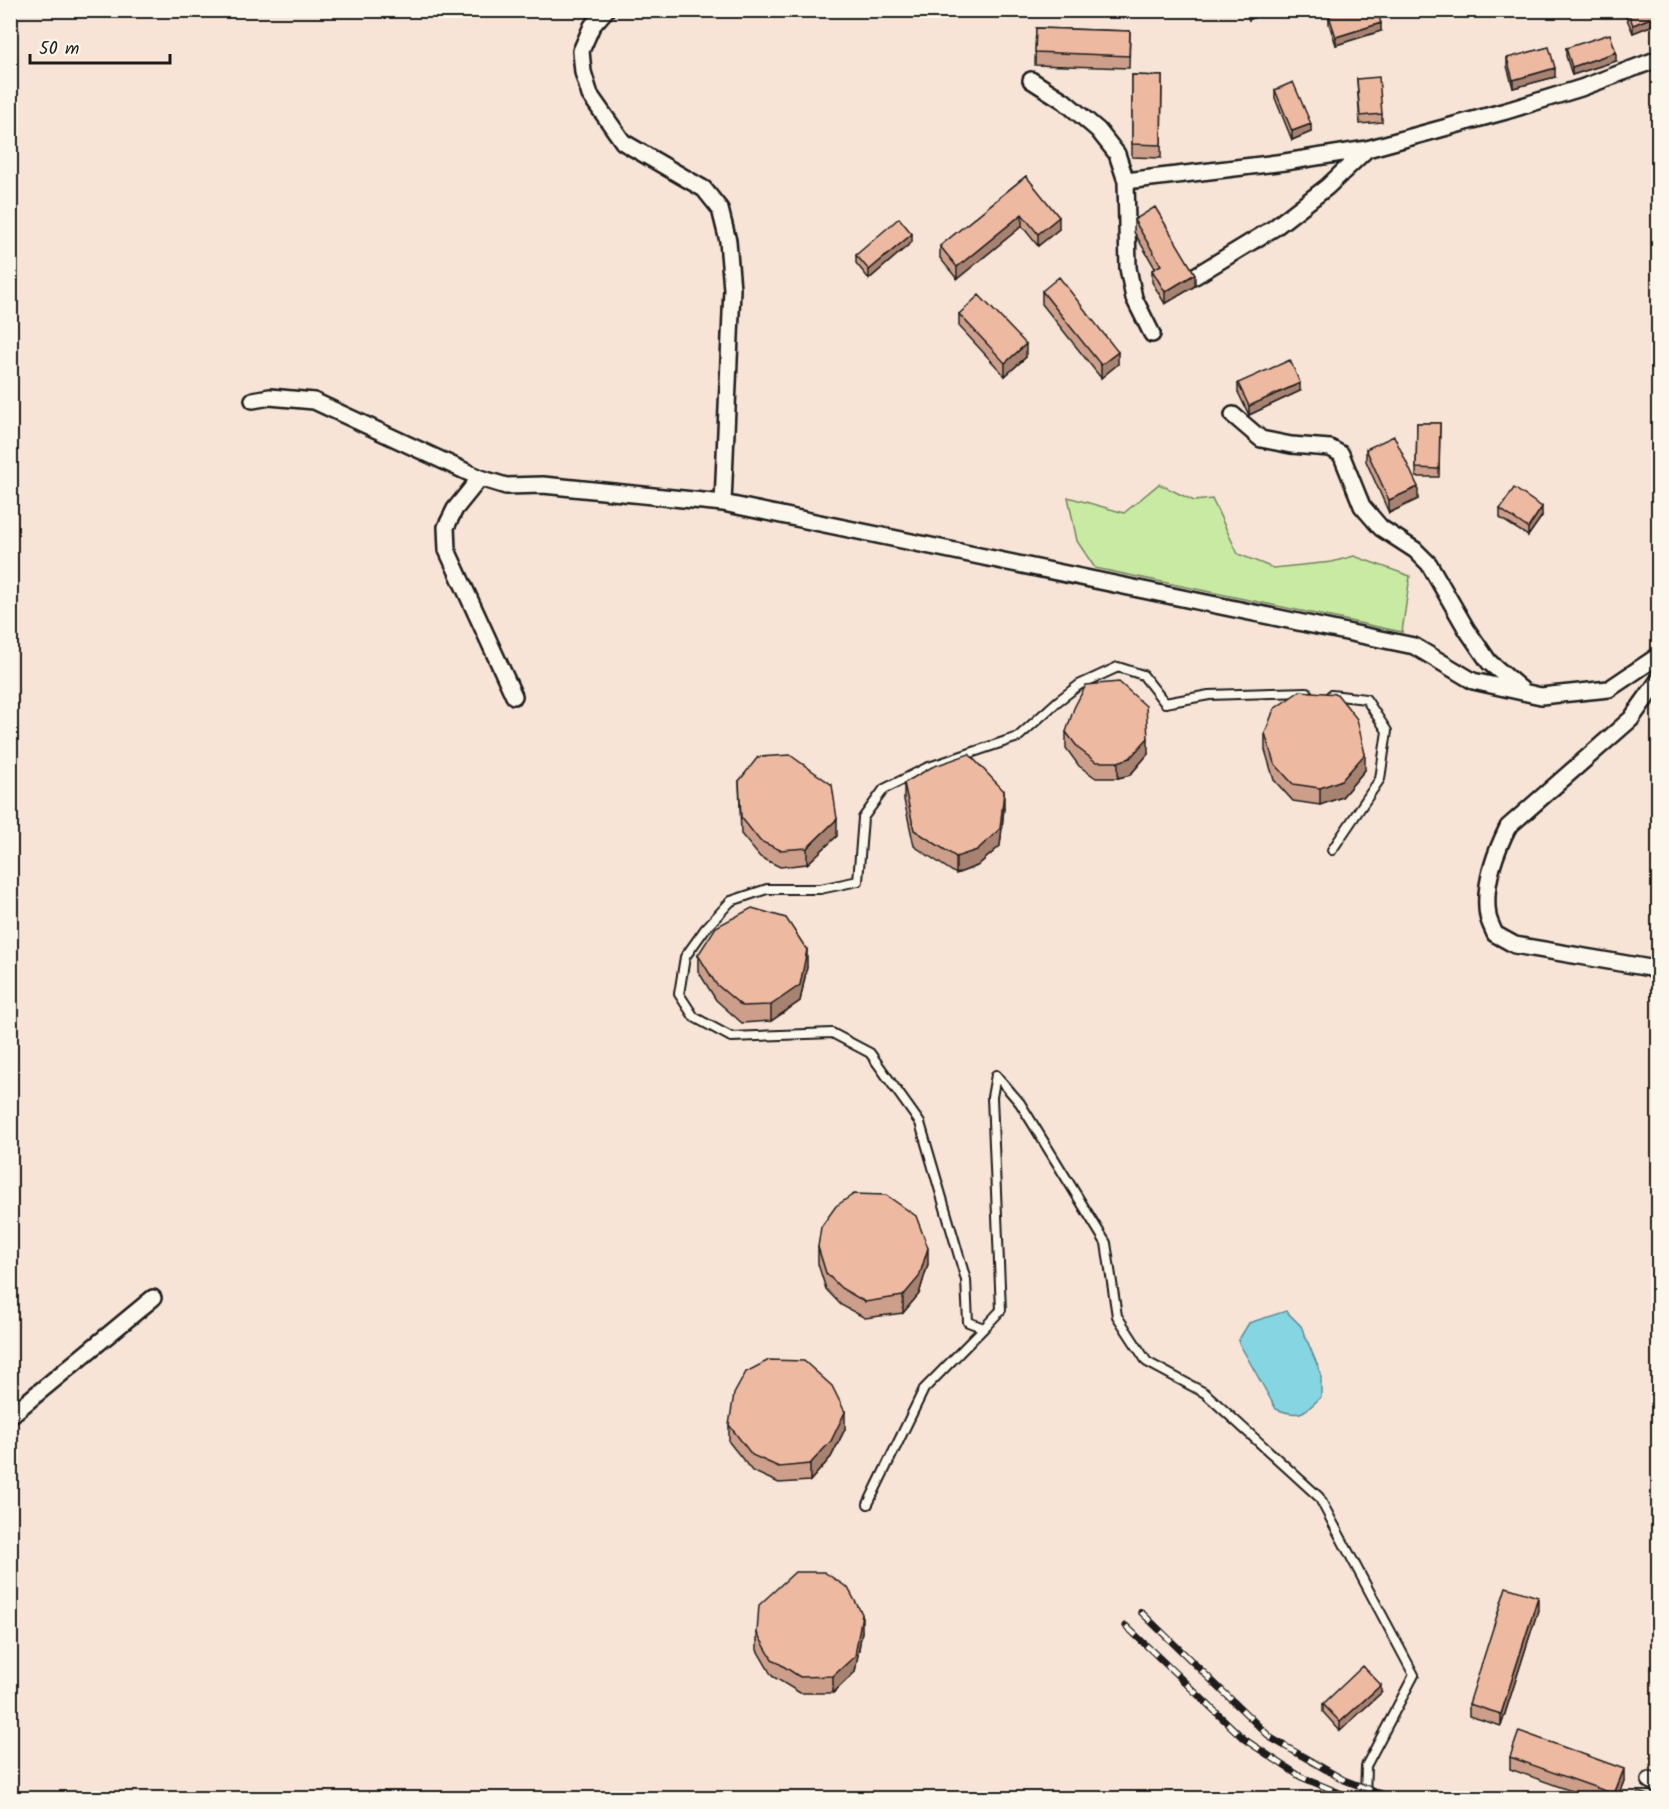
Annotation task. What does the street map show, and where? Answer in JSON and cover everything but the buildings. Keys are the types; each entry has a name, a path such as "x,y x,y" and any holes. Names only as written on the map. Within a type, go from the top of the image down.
{"street":[{"path":"606,10 591,26 581,51 583,72 590,95 623,142 704,189 720,209 728,241 732,289 723,503"},
{"path":"1125,181 1286,162 1367,148 1506,111 1581,88 1659,59"},
{"path":"1031,80 1064,101 1098,130 1117,154 1125,181 1128,268 1134,298 1152,334"},
{"path":"1195,276 1275,228 1327,187 1367,148"},
{"path":"253,400 270,397 314,401 480,478 506,486 543,485 723,503 1414,646 1473,681 1541,696 1609,690 1659,656"},
{"path":"1233,415 1261,439 1291,445 1330,448 1341,454 1362,506 1381,528 1415,550 1429,564 1467,630 1489,662 1524,692"},
{"path":"480,478 455,509 446,527 447,550 514,696"},
{"path":"1659,681 1630,718 1508,827 1500,844 1488,886 1487,902 1488,918 1495,934 1515,945 1650,968 1659,973"},
{"path":"10,1416 153,1298"}],"lane":[{"path":"984,1328 968,1322 966,1280 920,1123 870,1053 832,1033 731,1037 694,1017 679,994 685,957 705,929 731,901 767,890 819,889 858,881 863,818 884,789 926,768 1018,737 1079,685 1118,667 1143,675 1165,703 1209,695 1314,693"},
{"path":"1324,694 1366,699 1387,731 1380,779 1332,850"},
{"path":"868,1504 924,1389 1001,1310 992,1097 996,1075 1020,1103 1106,1244 1118,1316 1147,1362 1205,1393 1319,1497 1414,1675 1366,1766 1365,1798"}],"green space":[{"path":"1159,484 1194,501 1212,499 1238,554 1273,568 1332,562 1354,556 1410,576 1402,632 1095,568 1077,541 1068,497 1124,513"}],"water":[{"path":"1286,1311 1301,1326 1321,1374 1321,1397 1305,1411 1296,1414 1276,1409 1238,1341 1249,1323"}],"railway":[{"path":"1141,1612 1271,1738 1344,1780 1392,1798"},
{"path":"1126,1626 1244,1739 1301,1777 1352,1798"}]}
